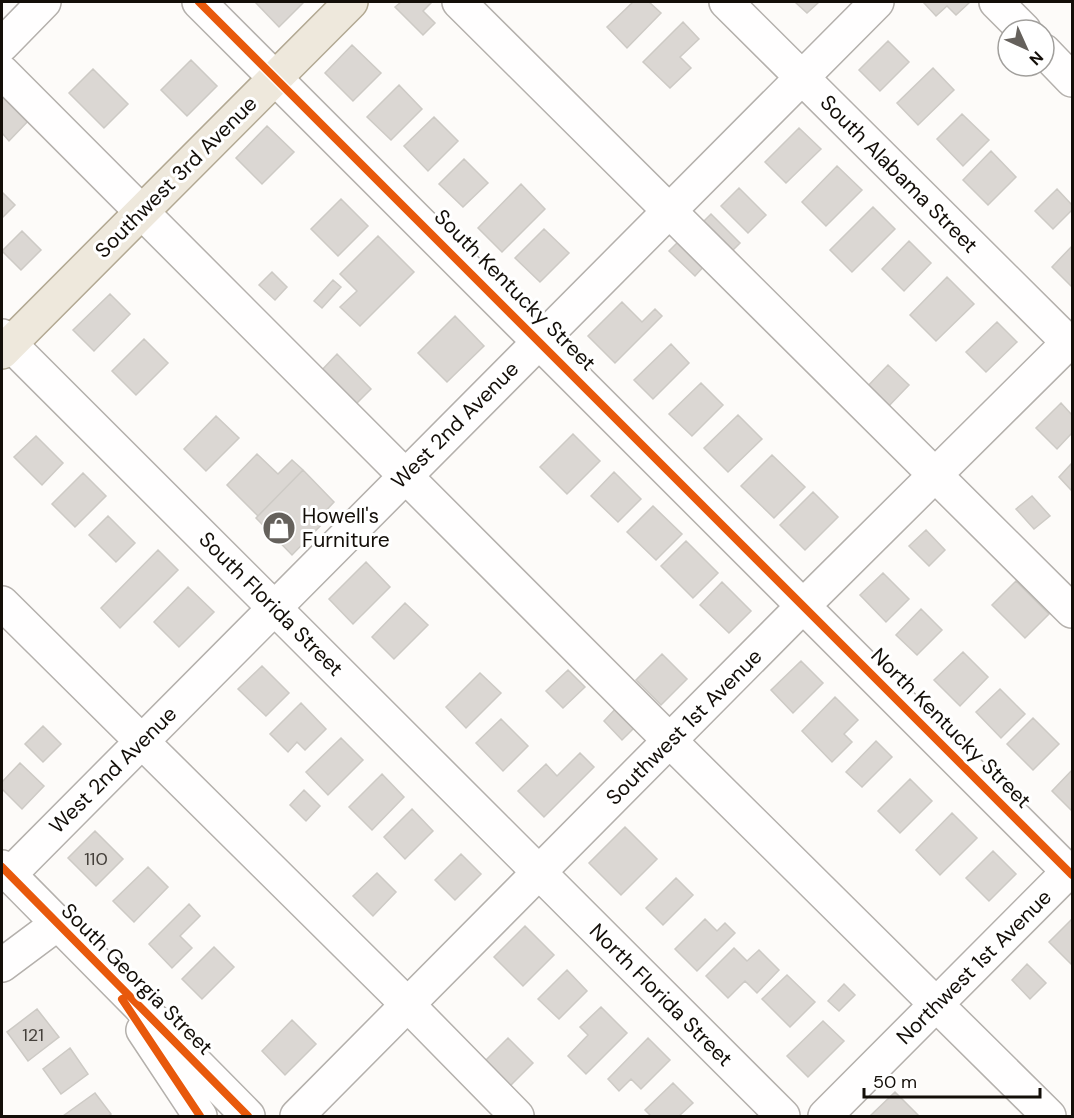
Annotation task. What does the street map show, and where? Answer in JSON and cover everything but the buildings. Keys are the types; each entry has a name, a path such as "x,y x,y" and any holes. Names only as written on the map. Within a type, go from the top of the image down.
{"main road":[{"name":"Southwest 3rd Avenue","path":"4,344 351,2"}],"street":[{"path":"2,45 44,2"},
{"name":"South Kentucky Street","path":"199,2 276,76 804,605"},
{"path":"459,2 1072,611"},
{"name":"South Alabama Street","path":"726,2 1071,342"},
{"name":"West 2nd Avenue","path":"5,871 142,742 877,2"},
{"path":"996,2 1012,18"},
{"path":"1056,63 1072,80"},
{"path":"2,72 405,477 1048,1116"},
{"name":"Southwest 1st Avenue","path":"297,1116 804,605 1071,342"},
{"name":"South Florida Street","path":"4,344 275,608 540,873"},
{"path":"2,603 517,1116"},
{"name":"North Kentucky Street","path":"804,605 1071,871"},
{"name":"South Georgia Street","path":"5,871 248,1116"},
{"name":"Northwest 1st Avenue","path":"825,1116 1071,871"},
{"name":"North Florida Street","path":"540,873 783,1116"},
{"path":"2,965 57,924"},
{"path":"103,971 200,1116"}],"cycle path":[{"path":"199,2 1072,875"},
{"path":"2,867 248,1116"},
{"path":"122,999 200,1116"}],"place":[{"name":"Howell's Furniture","path":"279,528"}]}
